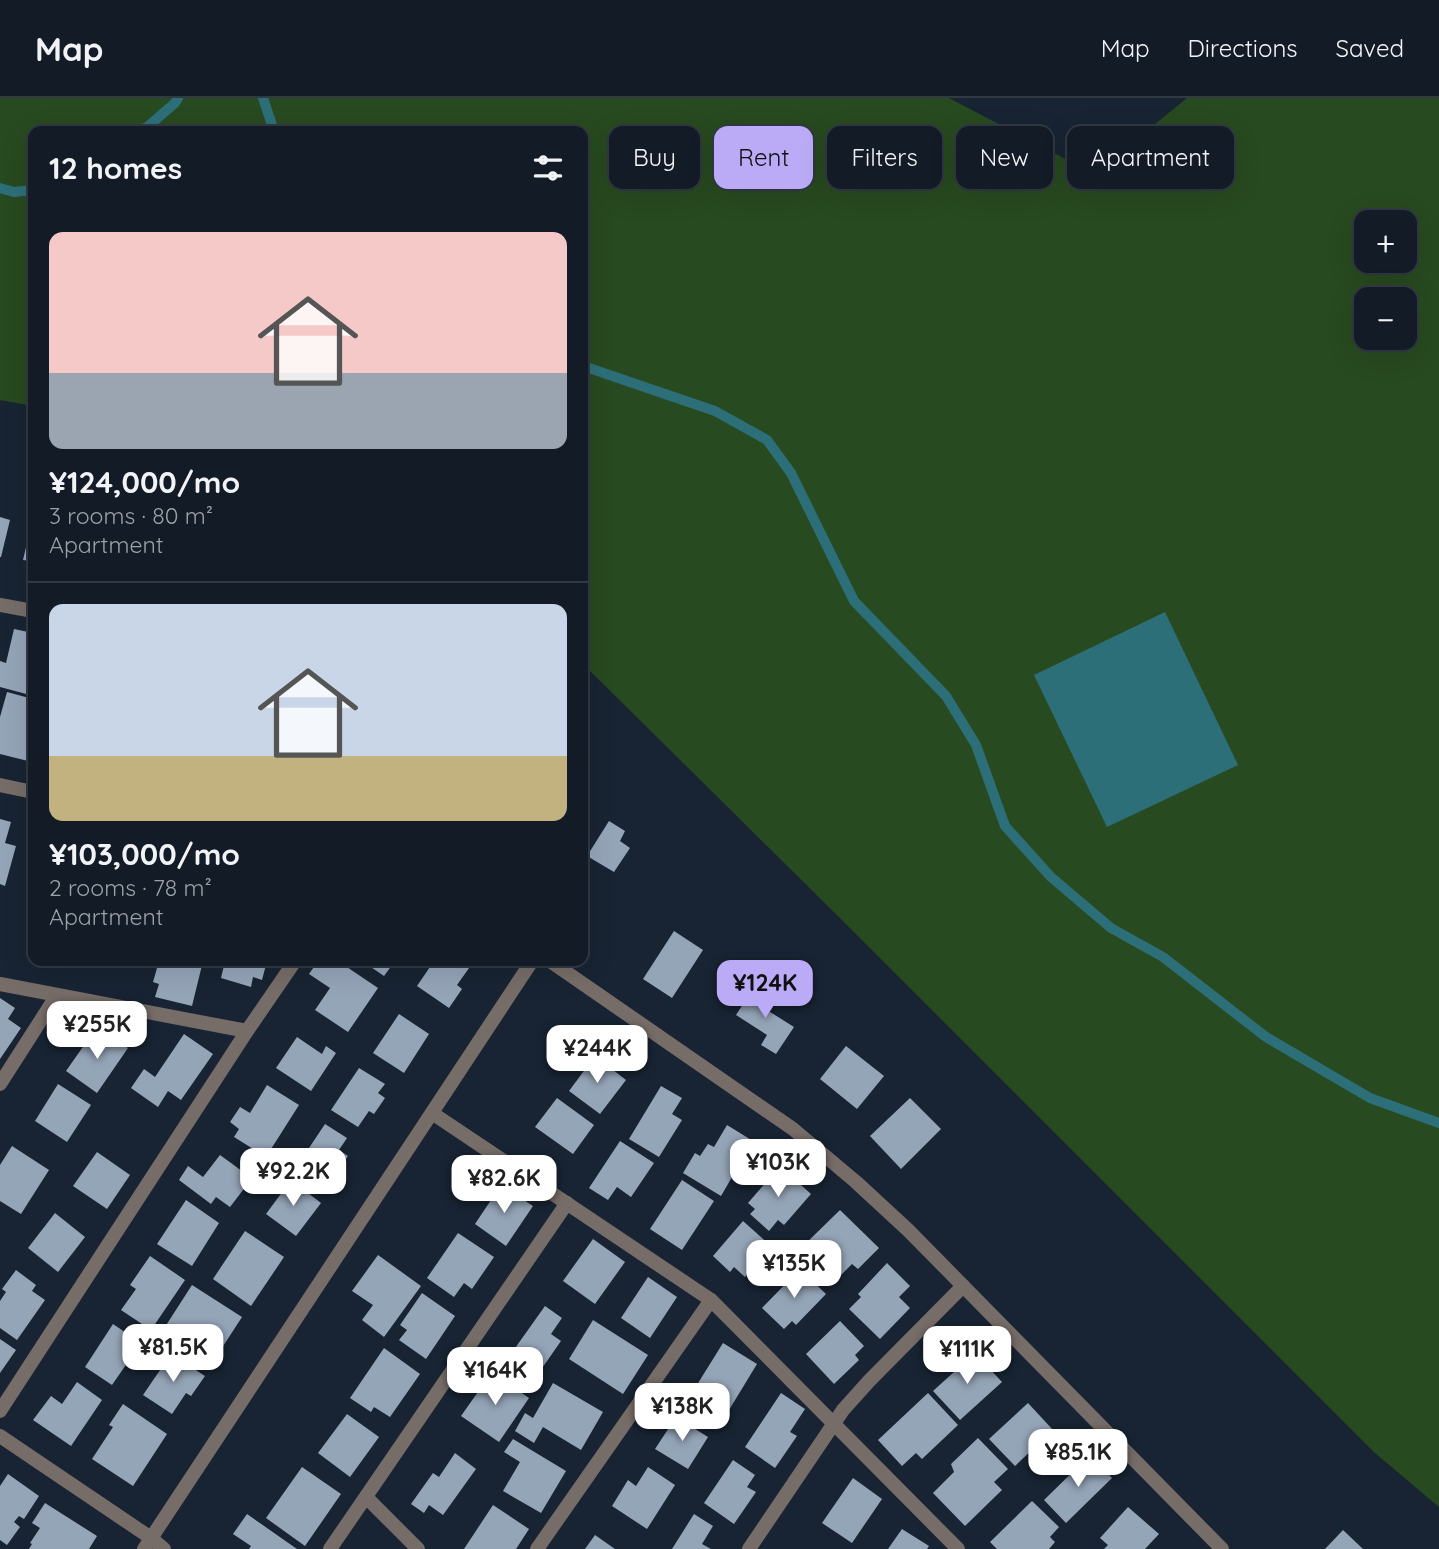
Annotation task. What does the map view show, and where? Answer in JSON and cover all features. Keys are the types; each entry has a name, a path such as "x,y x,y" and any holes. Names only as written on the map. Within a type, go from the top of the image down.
{"street":[{"path":"0,605 28,610"},
{"path":"0,785 28,791"},
{"path":"0,1411 292,966"},
{"path":"147,1544 529,966"},
{"path":"557,966 793,1129 856,1182 908,1230 1223,1549"},
{"path":"0,984 247,1031"},
{"path":"0,1084 57,995"},
{"path":"432,1113 711,1300 958,1549"},
{"path":"330,1549 567,1203"},
{"path":"749,1549 844,1410 963,1286"},
{"path":"537,1549 711,1300"},
{"path":"0,1436 147,1544 164,1549"},
{"path":"366,1497 418,1549"}],"shaded area":[{"path":"0,98 949,98 1002,126 956,126 956,189 1053,189 1053,153 1067,160 1067,189 1234,189 1234,126 1153,126 1187,98 1439,98 1439,1507 1375,1453 588,669 588,126 28,126 28,405 0,400"},
{"path":"1165,612 1238,765 1107,827 1034,675"}],"building":[{"path":"0,517 10,520 1,557 0,557"},
{"path":"28,539 28,561 23,560"},
{"path":"14,629 28,632 28,694 0,687 0,661 6,663"},
{"path":"7,692 28,698 28,761 0,754 0,717"},
{"path":"0,819 11,822 5,843 16,846 5,886 0,884"},
{"path":"609,821 625,831 620,841 630,848 614,872 588,854"},
{"path":"674,931 703,950 672,998 643,979"},
{"path":"158,966 202,966 192,1006 155,997 159,984 153,982"},
{"path":"224,966 266,966 262,980 253,977 251,987 221,978"},
{"path":"315,966 345,966 378,988 348,1032 315,1010 330,988 309,974"},
{"path":"369,966 391,966 384,976"},
{"path":"431,966 470,966 457,985 462,989 449,1008 417,986"},
{"path":"754,987 774,1000 767,1010 794,1027 776,1054 761,1045 767,1035 736,1015"},
{"path":"0,998 15,1008 8,1019 21,1028 0,1059"},
{"path":"399,1014 429,1034 404,1073 373,1053"},
{"path":"103,1031 128,1048 97,1093 66,1071 87,1041 93,1045"},
{"path":"184,1034 213,1054 181,1100 168,1091 158,1107 131,1088 144,1069 155,1077"},
{"path":"297,1037 322,1054 326,1046 336,1053 311,1091 276,1068"},
{"path":"846,1046 884,1076 857,1109 820,1079"},
{"path":"595,1056 626,1080 600,1114 569,1091"},
{"path":"359,1068 385,1084 378,1093 385,1098 374,1114 369,1111 358,1127 331,1110"},
{"path":"58,1084 91,1105 67,1142 35,1121"},
{"path":"267,1085 299,1105 266,1157 234,1137 239,1129 230,1122 240,1107 250,1113"},
{"path":"661,1086 682,1098 672,1114 682,1120 659,1157 629,1139"},
{"path":"557,1098 594,1125 573,1154 535,1127"},
{"path":"910,1098 941,1129 901,1169 870,1136"},
{"path":"325,1124 347,1138 339,1150 348,1156 324,1192 315,1186 313,1190 291,1175"},
{"path":"727,1125 753,1141 721,1196 683,1173 695,1153 700,1156 708,1144 714,1147"},
{"path":"620,1141 654,1163 631,1197 617,1187 608,1200 589,1188"},
{"path":"12,1146 49,1170 21,1214 0,1201 0,1165"},
{"path":"97,1152 130,1175 107,1209 73,1186"},
{"path":"220,1155 242,1171 246,1166 256,1173 230,1207 216,1197 211,1204 179,1180 188,1166 203,1177"},
{"path":"780,1166 811,1194 784,1225 778,1220 769,1231 750,1214 755,1209 748,1203"},
{"path":"291,1180 321,1203 296,1236 266,1214"},
{"path":"682,1180 714,1201 682,1250 650,1229"},
{"path":"501,1185 533,1206 506,1246 475,1224"},
{"path":"186,1200 219,1223 192,1266 157,1244"},
{"path":"840,1210 879,1248 858,1269 852,1264 832,1284 799,1250"},
{"path":"55,1213 85,1237 58,1272 28,1248"},
{"path":"743,1221 771,1246 745,1277 734,1267 730,1272 713,1256"},
{"path":"245,1231 284,1257 251,1306 213,1279"},
{"path":"458,1233 494,1257 472,1289 464,1283 454,1297 427,1278"},
{"path":"593,1239 625,1262 595,1304 563,1281"},
{"path":"378,1255 421,1286 384,1337 362,1320 373,1305 352,1291"},
{"path":"150,1256 185,1280 151,1330 121,1310 136,1289 130,1285"},
{"path":"887,1263 910,1286 899,1297 910,1308 880,1339 849,1309 861,1297 858,1294"},
{"path":"800,1269 826,1294 796,1325 792,1321 784,1329 762,1308"},
{"path":"16,1270 36,1285 32,1291 45,1300 17,1340 0,1328 0,1301 6,1292 2,1289"},
{"path":"648,1277 677,1297 650,1338 621,1318"},
{"path":"192,1285 242,1317 218,1354 200,1342 192,1355 172,1342 175,1338 163,1330"},
{"path":"422,1293 455,1316 426,1359 399,1340 407,1330 400,1325"},
{"path":"545,1306 562,1318 551,1334 561,1341 531,1384 503,1365"},
{"path":"593,1320 648,1355 623,1394 569,1359"},
{"path":"840,1321 864,1346 855,1355 859,1360 834,1384 806,1354"},
{"path":"113,1324 141,1343 112,1385 85,1367"},
{"path":"0,1339 16,1350 0,1373"},
{"path":"723,1343 757,1364 729,1410 695,1388"},
{"path":"384,1348 420,1374 390,1417 374,1407 371,1412 350,1398"},
{"path":"975,1353 1002,1382 960,1420 933,1391"},
{"path":"171,1354 205,1376 191,1396 186,1393 172,1414 143,1395"},
{"path":"492,1372 529,1398 499,1442 461,1416"},
{"path":"77,1382 102,1400 71,1446 33,1420 51,1396 62,1404"},
{"path":"553,1383 603,1412 581,1450 543,1427 534,1443 515,1431 525,1413 533,1418"},
{"path":"781,1393 805,1409 790,1432 797,1436 775,1468 745,1447"},
{"path":"928,1393 958,1425 922,1459 916,1453 902,1466 878,1440"},
{"path":"1028,1403 1053,1430 1015,1466 989,1439"},
{"path":"123,1404 167,1434 133,1486 92,1459 113,1427 109,1425"},
{"path":"347,1414 379,1437 350,1477 318,1453"},
{"path":"676,1417 708,1437 688,1469 655,1449"},
{"path":"978,1438 1008,1469 994,1482 1002,1490 965,1526 933,1493 954,1472 951,1464"},
{"path":"513,1439 566,1471 541,1513 503,1491 520,1462 504,1452"},
{"path":"455,1453 476,1469 443,1515 429,1505 424,1513 411,1504 433,1473 439,1477"},
{"path":"1090,1455 1112,1478 1066,1523 1044,1500"},
{"path":"733,1460 755,1475 747,1487 756,1492 734,1524 704,1503"},
{"path":"302,1467 341,1494 305,1546 266,1518"},
{"path":"648,1467 675,1485 647,1529 612,1506 628,1480 636,1486"},
{"path":"8,1474 39,1496 24,1519 19,1516 14,1522 20,1527 7,1545 0,1540 0,1486"},
{"path":"853,1478 882,1499 852,1543 822,1523"},
{"path":"1032,1501 1059,1527 1050,1537 1055,1542 1049,1549 997,1549 990,1542"},
{"path":"45,1503 97,1536 89,1549 29,1549 40,1528 32,1523"},
{"path":"493,1505 529,1529 516,1549 464,1549"},
{"path":"1128,1507 1159,1534 1145,1549 1104,1549 1108,1545 1100,1538"},
{"path":"247,1514 297,1549 249,1549 251,1546 233,1534"},
{"path":"694,1514 713,1526 702,1544 711,1549 672,1549"},
{"path":"902,1529 929,1546 927,1549 888,1549"},
{"path":"1343,1530 1363,1549 1325,1549"},
{"path":"595,1535 615,1549 585,1549"}],"waterway":[{"path":"148,126 178,98"},
{"path":"263,98 272,126"},
{"path":"0,188 14,192 28,191"},
{"path":"588,368 715,411 767,440 791,473 854,601 946,696 976,745 1005,826 1051,877 1111,928 1163,957 1266,1037 1370,1098 1439,1123"}]}
